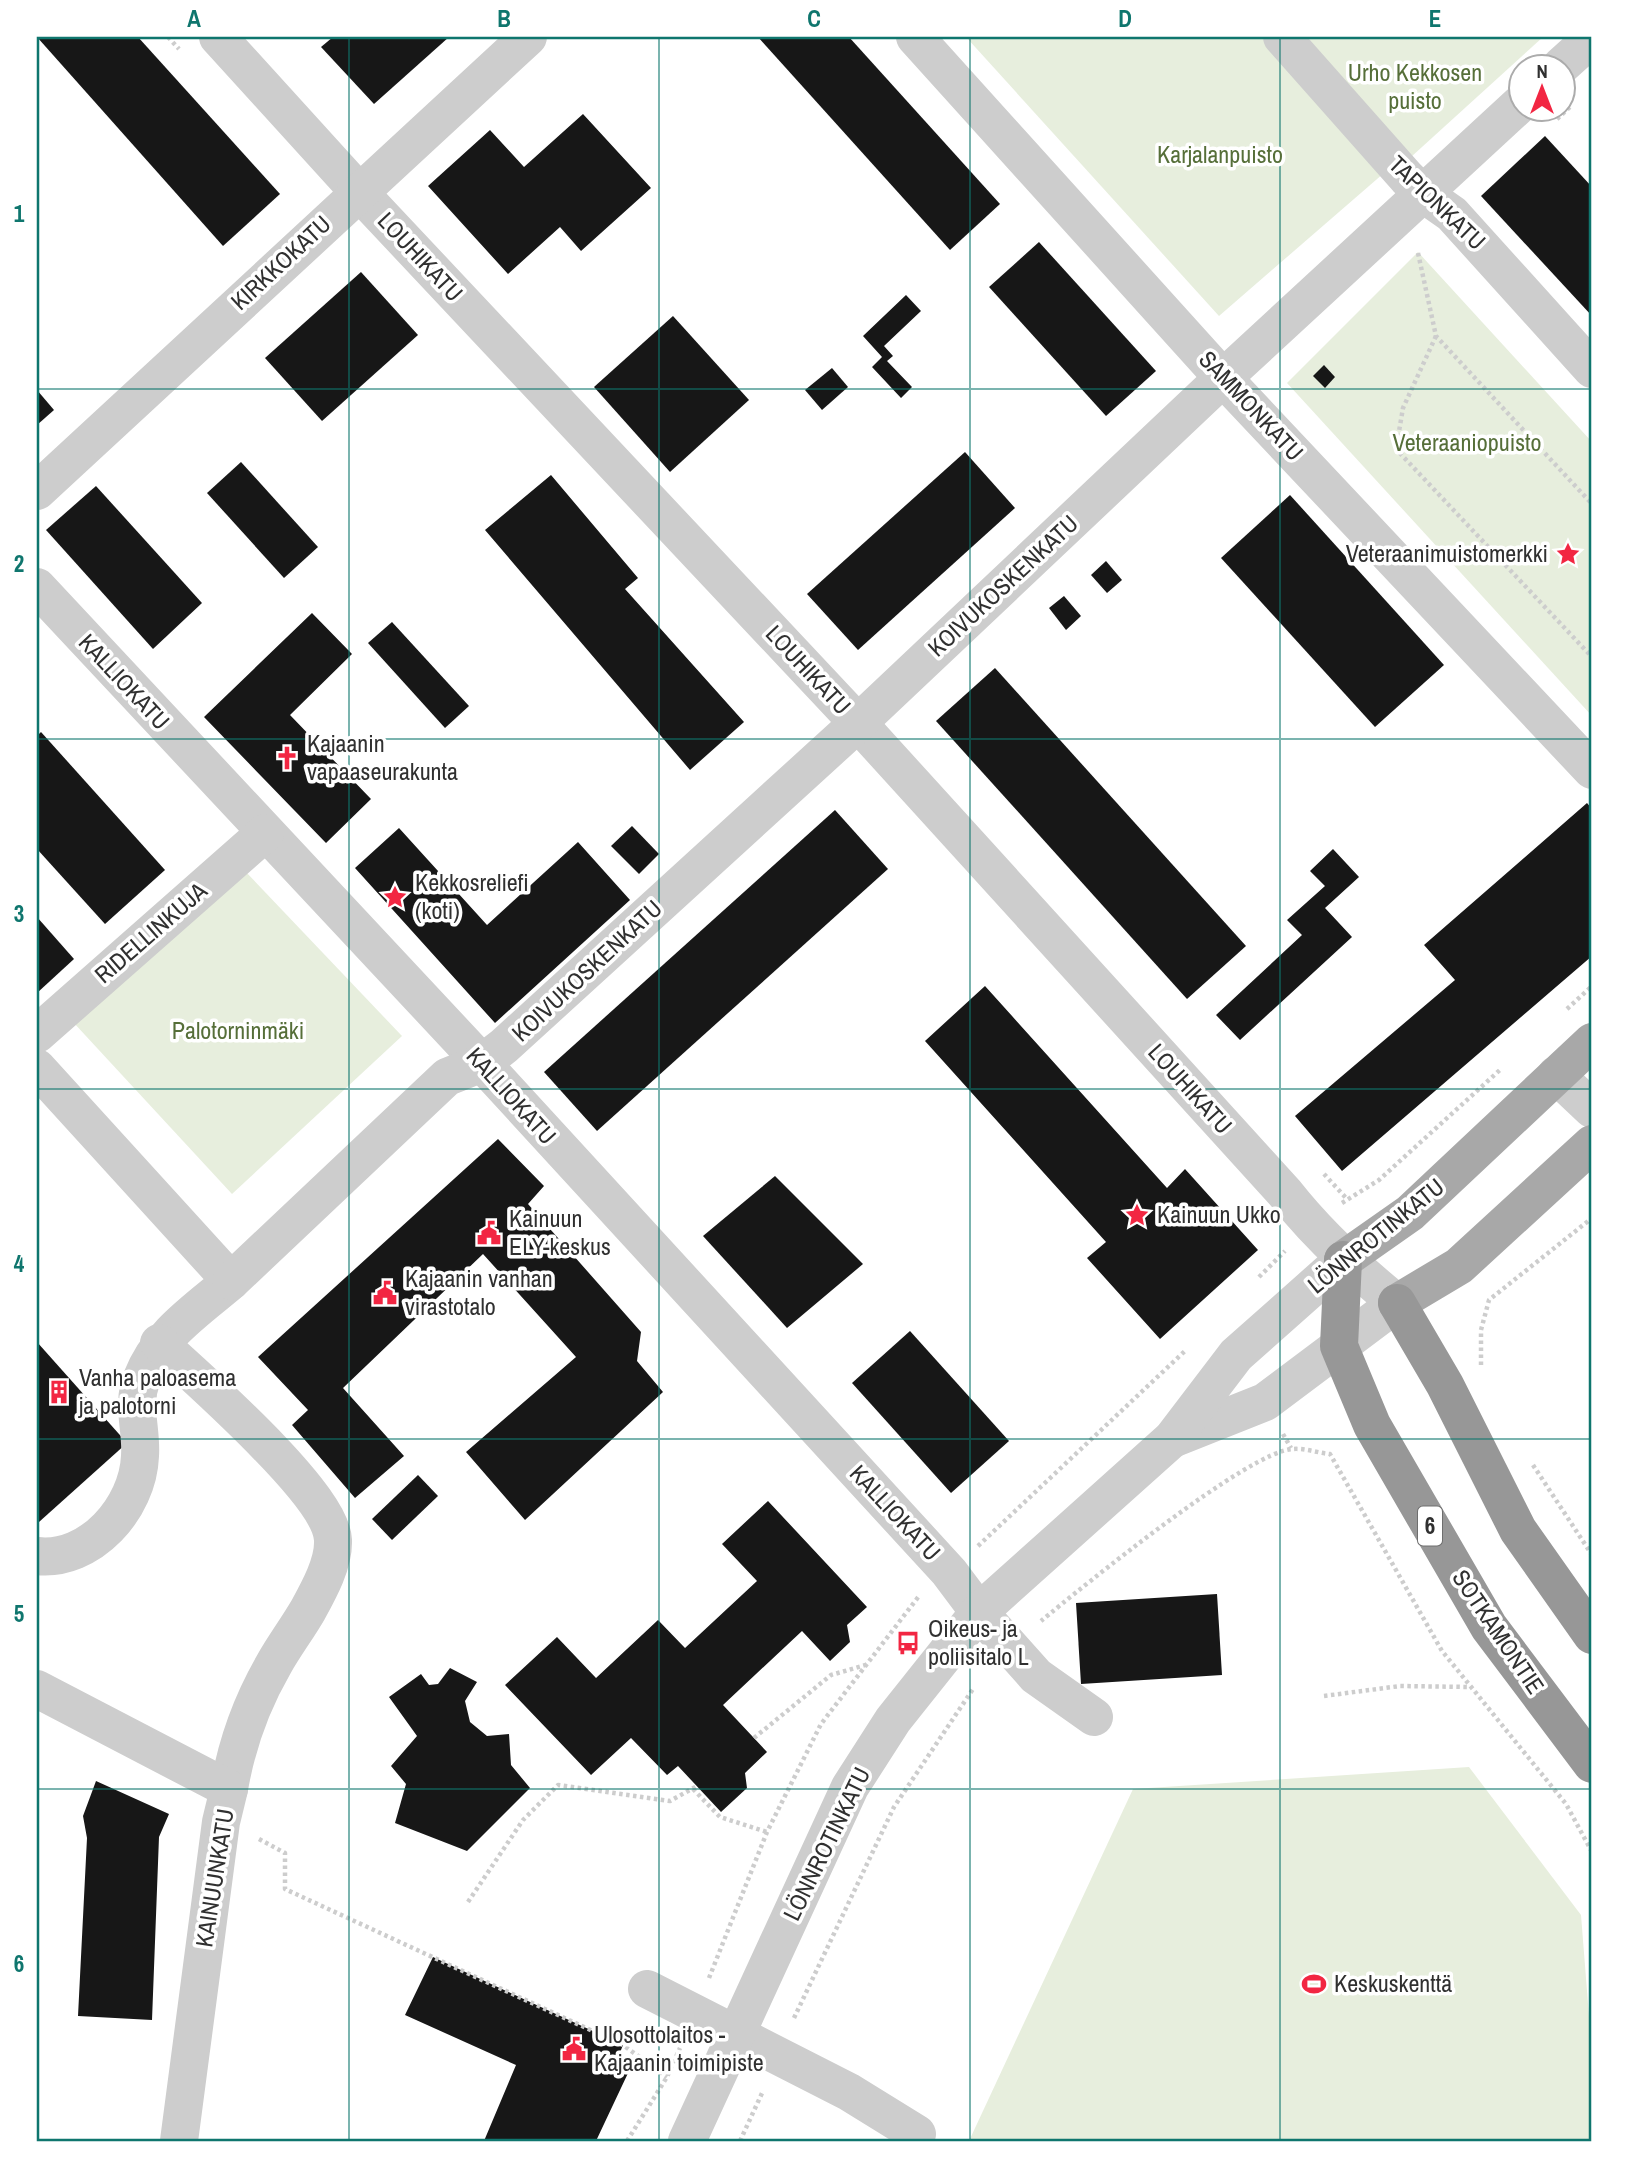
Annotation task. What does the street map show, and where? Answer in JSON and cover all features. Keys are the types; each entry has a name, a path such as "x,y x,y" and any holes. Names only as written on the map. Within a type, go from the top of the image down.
{"highway":[{"name":"SOTKAMONTIE","path":"1343,1260 1339,1346 1372,1425 1489,1627 1592,1764"},
{"path":"1397,1303 1445,1385 1518,1530 1592,1635"}],"main road":[{"name":"LÖNNROTINKATU","path":"1343,1260 1410,1213 1592,1042"},
{"name":"LÖNNROTINKATU","path":"1397,1303 1459,1266 1592,1144"}],"street":[{"name":"LOUHIKATU","path":"219,37 358,191 858,723 1343,1260 1397,1303"},
{"name":"KIRKKOKATU","path":"37,491 358,191 528,37"},
{"name":"SAMMONKATU","path":"915,37 1223,378 1592,770"},
{"name":"TAPIONKATU","path":"1282,37 1592,369"},
{"path":"1576,52 1592,38"},
{"name":"KOIVUKOSKENKATU","path":"482,1063 858,723 1223,378 1437,204 1526,122"},
{"name":"KALLIOKATU","path":"37,587 482,1063 949,1572 1009,1648 1036,1676 1094,1717"},
{"name":"RIDELLINKUJA","path":"37,1034 265,833"},
{"path":"37,1556 56,1558 85,1546 112,1524 134,1489 140,1456 134,1407 140,1380 159,1343 231,1281 447,1077 482,1063"},
{"path":"37,1068 231,1281"},
{"path":"1556,1075 1592,1109"},
{"name":"LÖNNROTINKATU","path":"687,2141 850,1787 893,1720 979,1612 1172,1439 1236,1355 1343,1260"},
{"name":"LÖNNROTINKATU","path":"1172,1439 1265,1402 1397,1303"},
{"path":"159,1343 242,1418 326,1514 333,1540 328,1568 308,1610 273,1666 251,1716 234,1760 229,1789"},
{"name":"KAINUUNKATU","path":"37,1689 229,1789 221,1822 179,2141"},
{"path":"647,1989 778,2054 917,2134"}],"path":[{"path":"1437,204 1415,252 1436,336 1592,503"},
{"path":"1436,336 1402,408 1396,449 1592,657"},
{"path":"1562,1013 1592,986"},
{"path":"1379,1180 1511,1060"},
{"path":"1481,1371 1481,1330 1489,1300 1592,1218"},
{"path":"740,2141 894,1807 975,1684 1009,1648 1071,1597 1250,1464 1291,1448 1330,1454 1443,1651 1566,1804 1592,1852"},
{"path":"1527,1454 1592,1555"},
{"path":"754,1738 831,1675 869,1664"},
{"path":"1324,1696 1400,1686 1471,1687"},
{"path":"468,1902 523,1820 558,1785 670,1801 695,1788 720,1817 767,1832"},
{"path":"260,1829 258,1840 285,1853 285,1889 624,2045 667,2077"}],"green space":[{"name":"Karjalanpuisto","path":"966,37 1261,37 1384,173 1219,316"},
{"name":"Urho Kekkosen puisto","path":"1303,37 1543,37 1526,52 1506,52 1506,71 1411,157"},
{"name":"Veteraaniopuisto","path":"1418,252 1592,442 1592,716 1287,383"},
{"name":"Palotorninmäki","path":"244,870 402,1036 232,1194 73,1022"},
{"name":"Keskuskenttä","path":"1469,1767 1581,1915 1592,2054 1592,2141 969,2141 1133,1789"}],"building":[{"path":"37,37 138,37 280,194 223,246"},
{"path":"333,37 449,37 374,104 321,47"},
{"path":"758,37 849,37 1000,204 950,250"},
{"path":"583,114 651,188 581,251 560,227 508,274 428,186 490,130 524,167"},
{"path":"1545,136 1592,187 1592,316 1481,196"},
{"path":"1039,242 1156,371 1106,416 989,287"},
{"path":"361,272 418,335 322,421 265,358"},
{"path":"906,295 921,311 884,346 893,356 887,361 912,387 901,398 872,367 882,357 863,336"},
{"path":"673,316 749,400 670,472 594,387"},
{"path":"1324,365 1335,377 1325,388 1313,376"},
{"path":"832,368 848,387 822,410 805,390"},
{"path":"37,390 54,410 37,425"},
{"path":"965,452 1015,508 858,650 807,594"},
{"path":"241,462 318,547 284,578 207,493"},
{"path":"551,475 638,578 625,589 744,722 690,770 485,530"},
{"path":"96,486 202,603 153,649 46,530"},
{"path":"1290,495 1444,665 1375,727 1221,558"},
{"path":"1106,561 1122,580 1107,593 1091,575"},
{"path":"1064,596 1081,616 1066,630 1049,608"},
{"name":"Kajaanin vapaaseurakunta","path":"312,613 352,654 290,715 371,799 326,843 204,717"},
{"path":"392,622 469,706 445,728 368,643"},
{"path":"995,668 1246,946 1187,999 936,721"},
{"path":"41,732 165,870 105,924 37,849 37,736"},
{"path":"1587,803 1592,809 1592,956 1342,1171 1295,1116 1455,980 1424,945"},
{"path":"835,810 888,869 597,1131 544,1072"},
{"path":"632,826 659,854 639,874 611,846"},
{"path":"399,828 487,925 578,842 630,900 495,1023 355,868"},
{"path":"1333,849 1359,877 1325,908 1352,937 1240,1040 1216,1015 1302,935 1287,920 1325,886 1310,871"},
{"path":"37,917 74,959 37,993"},
{"path":"985,986 1167,1188 1185,1169 1258,1250 1160,1339 1087,1258 1106,1242 925,1041"},
{"name":"Kajaanin vanhan virastotalo","path":"498,1139 544,1186 528,1204 641,1332 637,1361 663,1392 525,1520 466,1452 576,1357 483,1254 343,1388 404,1456 355,1498 292,1425 308,1410 258,1357"},
{"path":"775,1176 863,1264 787,1328 703,1236"},
{"path":"910,1331 1009,1441 951,1493 852,1383"},
{"name":"Vanha paloasema ja palotorni","path":"37,1342 127,1443 39,1522 37,1520"},
{"path":"418,1475 438,1496 392,1540 372,1519"},
{"path":"768,1501 867,1607 847,1625 850,1642 830,1661 802,1631 723,1705 767,1752 745,1773 747,1788 721,1812 678,1766 667,1775 631,1738 591,1775 505,1685 557,1637 596,1678 658,1620 685,1648 757,1581 722,1544"},
{"path":"1217,1594 1222,1675 1081,1684 1076,1603"},
{"path":"450,1668 477,1682 465,1701 470,1722 487,1736 509,1734 511,1765 530,1788 467,1851 395,1823 406,1784 391,1766 417,1736 389,1697 421,1674 429,1685 438,1684"},
{"path":"96,1781 169,1814 159,1837 152,2020 78,2016 87,1838 83,1816"},
{"path":"433,1957 623,2045 615,2065 629,2071 596,2141 484,2141 516,2065 405,2015"}],"place":[{"name":"Veteraanimuistomerkki","path":"1568,554"},
{"name":"Kajaanin vapaaseurakunta","path":"287,758"},
{"name":"Kekkosreliefi (koti)","path":"395,897"},
{"name":"Kainuun Ukko","path":"1137,1215"},
{"name":"Kainuun ELY-keskus","path":"489,1233"},
{"name":"Kajaanin vanhan virastotalo","path":"385,1293"},
{"name":"Vanha paloasema ja palotorni","path":"59,1392"},
{"name":"Oikeus- ja poliisitalo L","path":"908,1643"},
{"name":"Keskuskenttä","path":"1314,1984"},
{"name":"Ulosottolaitos - Kajaanin toimipiste","path":"574,2049"}]}
